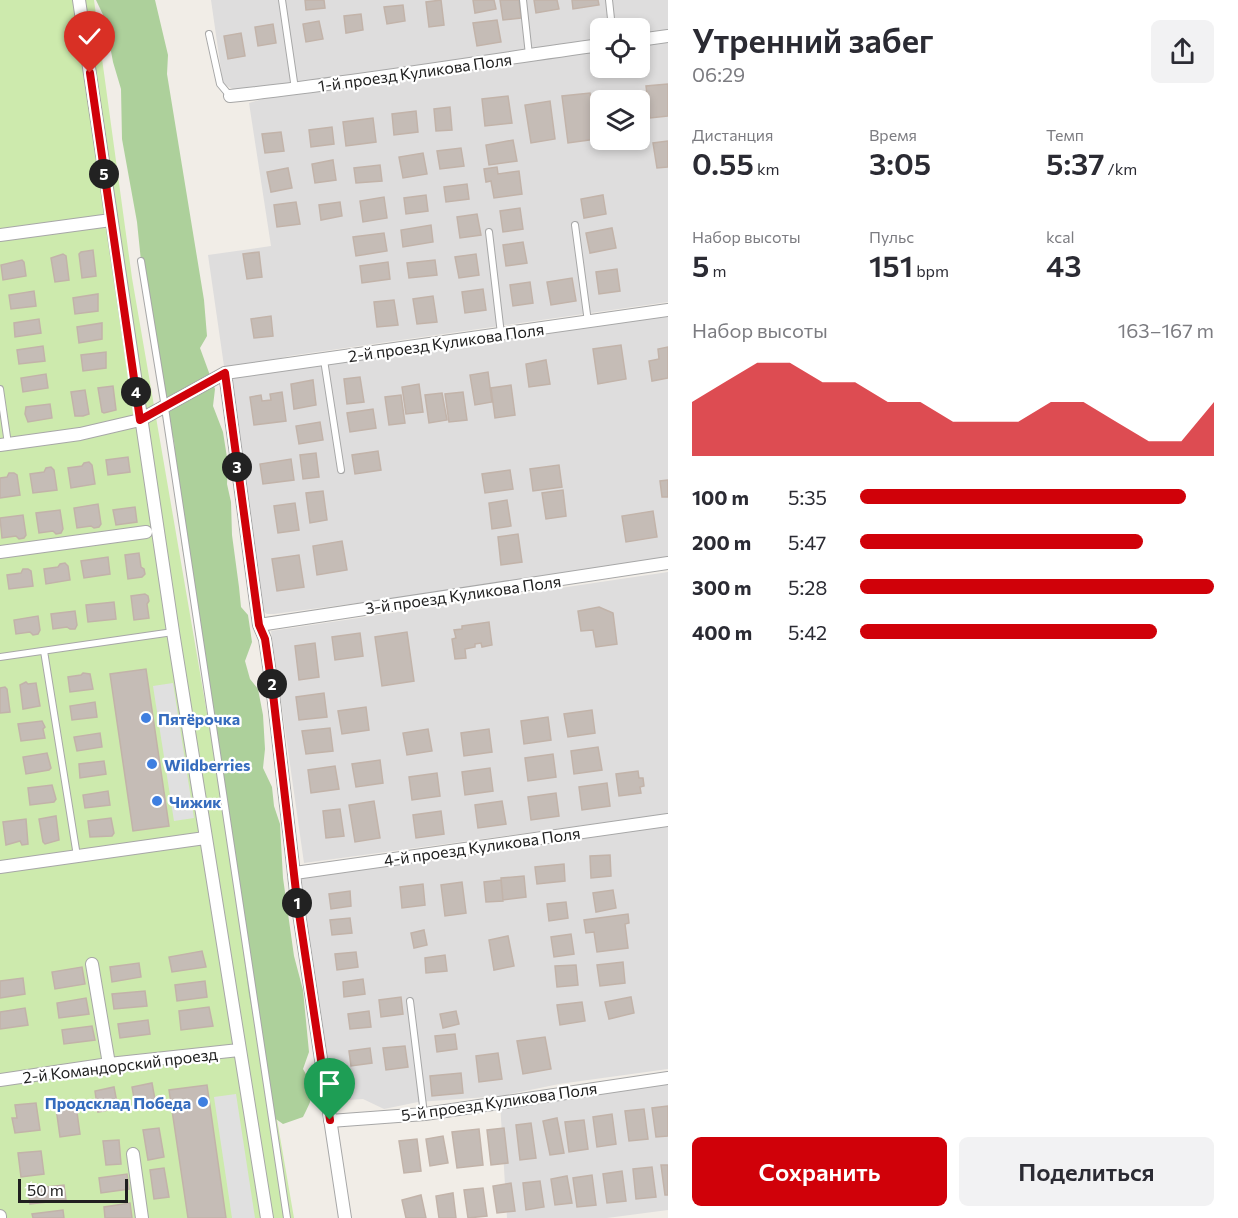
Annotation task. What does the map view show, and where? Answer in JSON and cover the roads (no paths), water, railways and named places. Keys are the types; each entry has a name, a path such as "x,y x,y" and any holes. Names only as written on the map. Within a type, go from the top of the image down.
{"street":[{"path":"79,0 172,632 267,1218"},
{"path":"650,38 668,36"},
{"name":"1-й проезд Куликова Поля","path":"230,96 378,79 590,46"},
{"path":"0,235 111,220"},
{"name":"2-й проезд Куликова Поля","path":"225,373 668,310"},
{"path":"4,445 80,434 140,420 225,373 259,625 265,639 273,694 297,900 345,1218"},
{"path":"0,552 146,532"},
{"name":"3-й проезд Куликова Поля","path":"259,625 668,564"},
{"name":"4-й проезд Куликова Поля","path":"295,873 668,820"},
{"path":"0,867 205,838"},
{"path":"92,964 109,1064"},
{"name":"2-й Командорский проезд","path":"0,1080 109,1064 239,1050"},
{"name":"5-й проезд Куликова Поля","path":"330,1120 424,1114 668,1078"},
{"path":"133,1154 142,1218"}],"lane":[{"path":"282,0 295,89"},
{"path":"524,0 530,55"},
{"path":"609,0 611,18"},
{"path":"208,34 220,84 230,96"},
{"path":"575,225 588,322"},
{"path":"489,232 501,334"},
{"path":"141,261 287,1218"},
{"path":"324,360 341,470"},
{"path":"0,389 4,445"},
{"path":"0,657 172,632"},
{"path":"44,651 77,856"},
{"path":"410,1001 424,1114"}],"place":[{"name":"Пятёрочка","path":"146,718"},
{"name":"Wildberries","path":"152,764"},
{"name":"Чижик","path":"157,801"},
{"name":"Продсклад Победа","path":"203,1102"}]}
